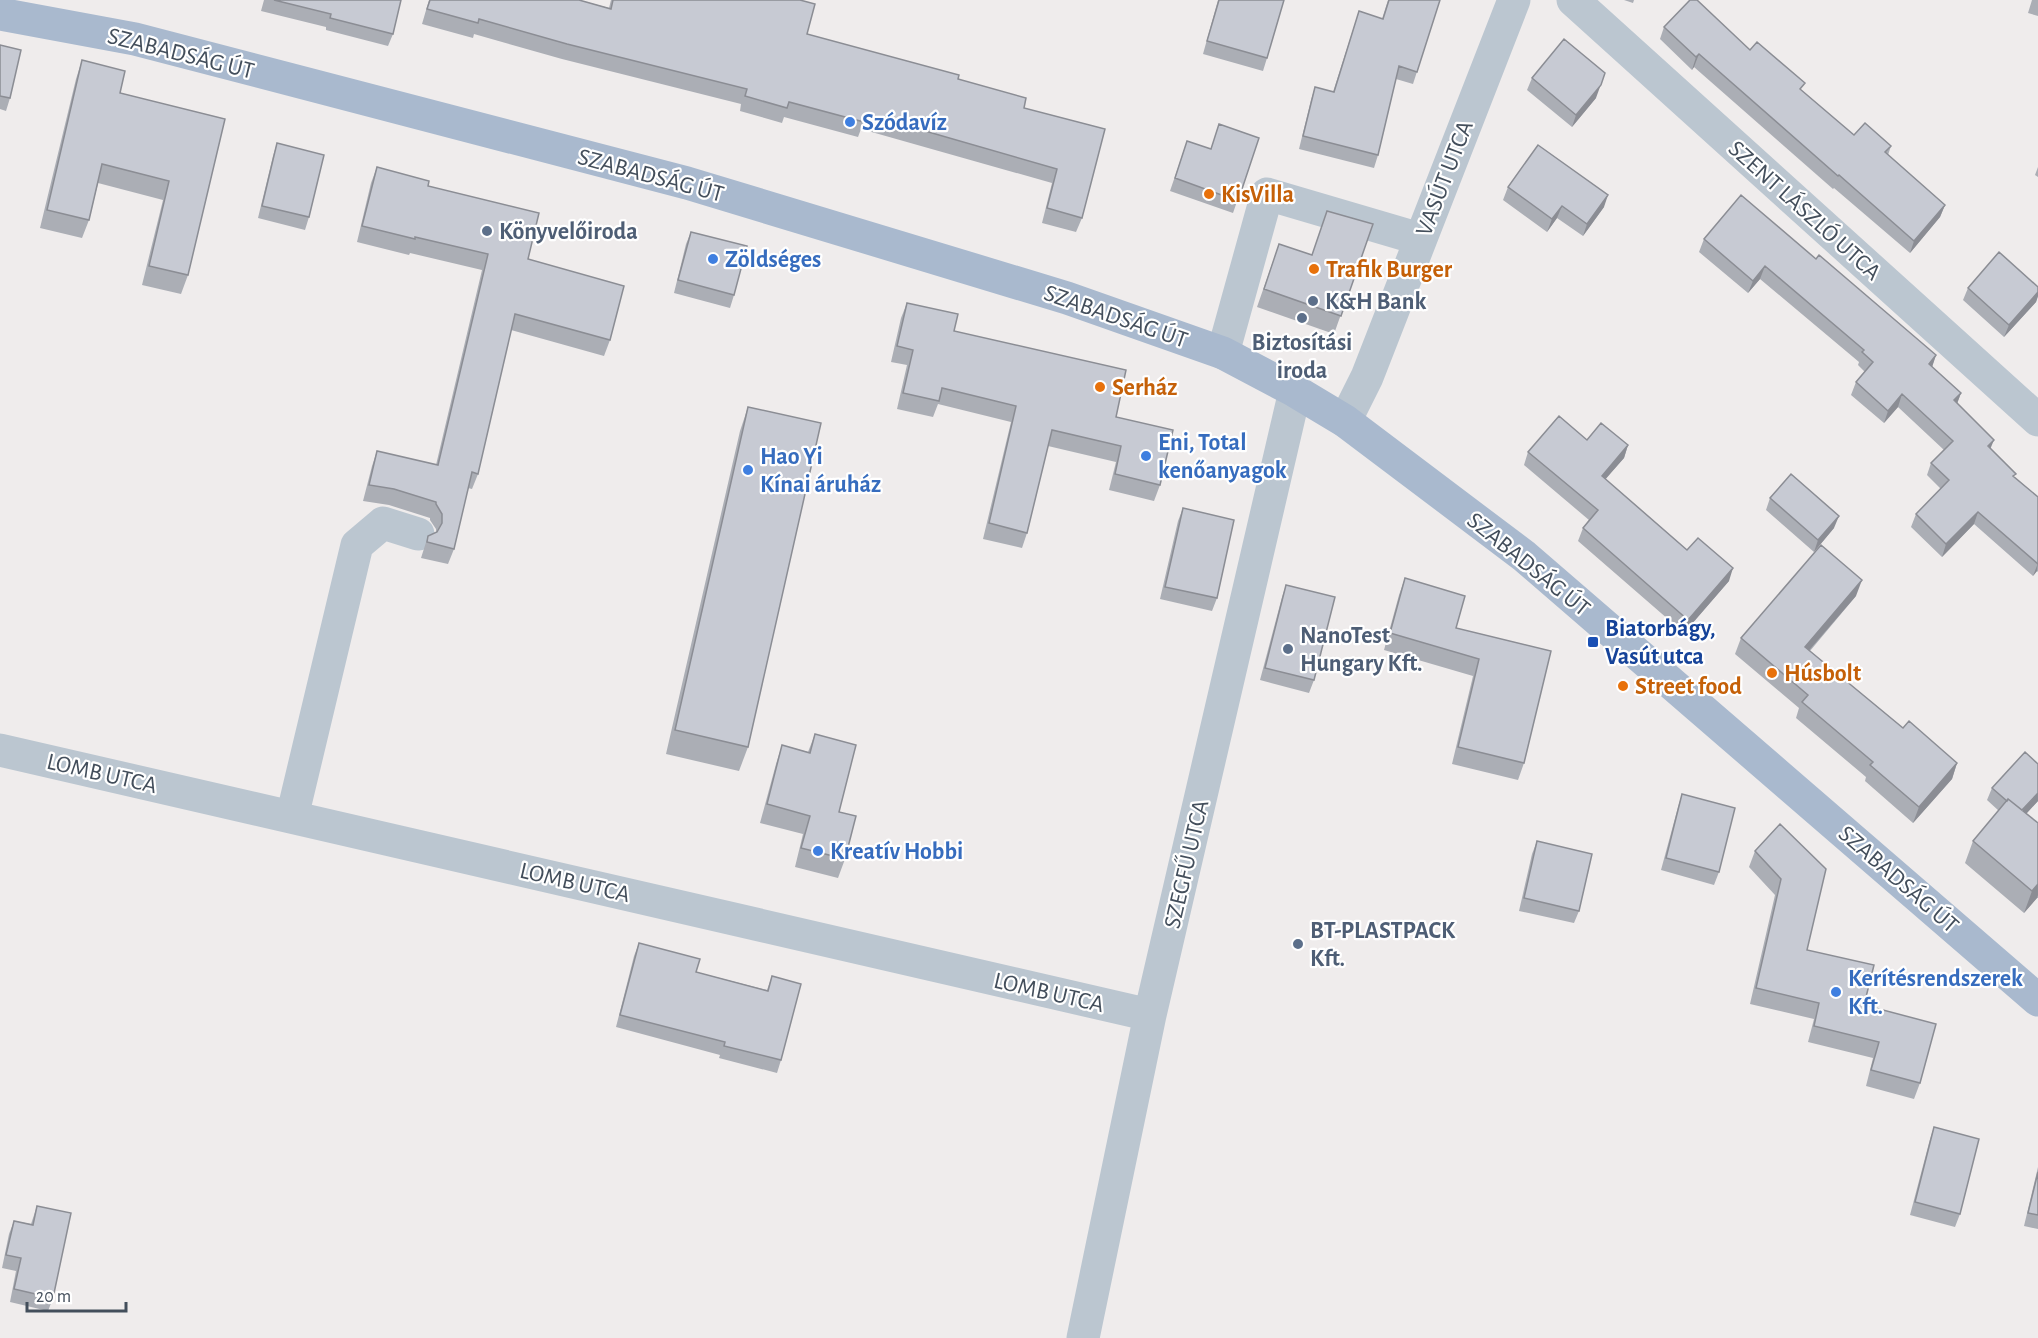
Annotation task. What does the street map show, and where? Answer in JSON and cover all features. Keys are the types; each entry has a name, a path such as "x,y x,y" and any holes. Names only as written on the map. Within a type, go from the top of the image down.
{"main road":[{"name":"SZABADSÁG ÚT","path":"0,14 135,39 687,183 1067,298 1223,353 1295,391 1345,421 1524,556 2038,1000"}],"street":[{"name":"VASÚT UTCA","path":"1345,421 1366,377 1514,0"},
{"name":"SZENT LÁSZLÓ UTCA","path":"1573,0 2038,420"},
{"path":"1223,353 1267,194 1420,239"},
{"name":"SZEGFŰ UTCA","path":"1083,1338 1150,1015 1295,391"},
{"path":"292,817 357,545 384,523 418,534"},
{"name":"LOMB UTCA","path":"0,750 1150,1015"}],"building":[{"path":"274,0 401,0 393,34 330,18 331,14"},
{"path":"430,0 579,0 611,9 613,0 800,0 815,4 807,34 959,75 958,79 1026,98 1024,108 1105,129 1082,218 1047,208 1057,169 866,114 864,122 789,102 787,108 745,96 747,89 567,44 479,19 478,23 427,9"},
{"path":"1219,0 1284,0 1267,58 1207,41"},
{"path":"1389,0 1440,0 1417,72 1399,66 1378,155 1303,136 1315,87 1334,92 1359,11 1383,19"},
{"path":"1690,0 1697,0 1750,50 1757,42 1805,83 1800,89 1854,135 1865,123 1891,146 1885,152 1945,205 1914,241 1699,54 1696,57 1664,27"},
{"path":"1564,39 1605,73 1601,85 1576,115 1532,78"},
{"path":"0,45 21,50 10,98 0,96"},
{"path":"82,60 125,71 120,93 225,119 188,275 149,266 169,181 102,164 89,220 47,210"},
{"path":"1219,124 1259,138 1238,201 1175,178 1187,141 1211,149"},
{"path":"277,143 324,155 309,217 262,206"},
{"path":"1538,145 1608,195 1587,224 1562,206 1552,219 1508,187"},
{"path":"377,167 429,181 428,186 539,213 528,259 624,286 610,340 515,314 478,474 472,472 454,549 427,542 428,536 437,532 442,523 442,514 436,502 394,489 369,485 377,451 438,465 488,254 362,226"},
{"path":"1741,195 1816,259 1819,255 1936,355 1929,364 1961,393 1954,400 1994,440 1988,446 2016,474 2013,476 2038,497 2038,564 1978,512 1946,544 1916,514 1949,480 1931,463 1953,441 1902,394 1888,411 1856,382 1873,362 1862,352 1864,350 1765,266 1753,281 1704,239"},
{"path":"1327,211 1373,224 1341,316 1264,289 1279,244 1312,255"},
{"path":"691,232 747,246 734,295 678,280"},
{"path":"1999,252 2038,287 2038,292 2009,325 1968,288"},
{"path":"907,303 958,314 954,331 1126,370 1116,417 1173,430 1160,485 1115,474 1121,446 1052,430 1027,533 989,523 1016,406 942,388 939,401 903,393 913,350 897,346"},
{"path":"748,407 821,423 748,747 675,730"},
{"path":"1559,416 1587,440 1601,423 1628,445 1602,476 1687,550 1698,538 1733,568 1688,620 1583,528 1598,510 1528,452"},
{"path":"1791,474 1839,516 1818,540 1770,498"},
{"path":"1183,508 1234,520 1217,598 1165,587"},
{"path":"1821,545 1862,580 1805,647 1903,728 1909,721 1957,763 1919,807 1870,765 1873,762 1802,702 1808,695 1741,638"},
{"path":"1405,578 1465,596 1456,628 1551,651 1524,763 1458,747 1479,659 1390,633"},
{"path":"1286,585 1335,597 1314,680 1265,668"},
{"path":"815,734 856,745 839,812 856,816 845,859 801,848 810,816 767,804 782,745 810,753"},
{"path":"2025,752 2038,764 2038,793 2022,810 1992,788"},
{"path":"1682,794 1735,808 1719,872 1666,858"},
{"path":"2008,799 2038,823 2038,884 2032,891 1973,841"},
{"path":"1780,824 1826,869 1807,950 1874,965 1864,1005 1936,1024 1920,1083 1871,1070 1879,1042 1814,1026 1819,1003 1756,988 1781,879 1755,851"},
{"path":"1537,841 1592,854 1579,911 1524,898"},
{"path":"639,943 700,959 696,972 768,991 772,976 801,984 781,1060 724,1046 725,1042 620,1015"},
{"path":"1934,1127 1979,1139 1960,1214 1915,1202"},
{"path":"2038,1172 2038,1215 2028,1213"},
{"path":"37,1206 71,1213 53,1298 14,1289 21,1258 6,1255 14,1221 33,1225"}],"place":[{"name":"Szódavíz","path":"850,122"},
{"name":"KisVilla","path":"1209,194"},
{"name":"Könyvelőiroda","path":"487,231"},
{"name":"Zöldséges","path":"713,259"},
{"name":"Trafik Burger","path":"1314,269"},
{"name":"K&H Bank","path":"1313,301"},
{"name":"Biztosítási iroda","path":"1302,318"},
{"name":"Serház","path":"1100,387"},
{"name":"Eni, Total kenőanyagok","path":"1146,456"},
{"name":"Hao Yi Kínai áruház","path":"748,470"},
{"name":"Biatorbágy, Vasút utca","path":"1593,642"},
{"name":"NanoTest Hungary Kft.","path":"1288,649"},
{"name":"Húsbolt","path":"1772,673"},
{"name":"Street food","path":"1623,686"},
{"name":"Kreatív Hobbi","path":"818,851"},
{"name":"BT-PLASTPACK Kft.","path":"1298,944"},
{"name":"Kerítésrendszerek Kft.","path":"1836,992"}]}
